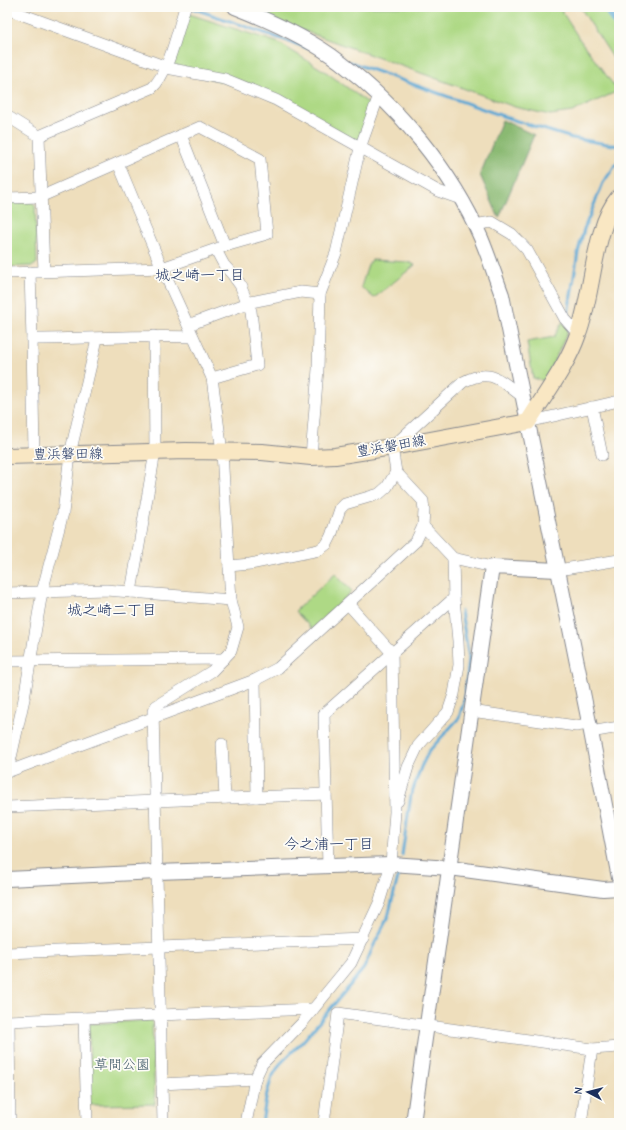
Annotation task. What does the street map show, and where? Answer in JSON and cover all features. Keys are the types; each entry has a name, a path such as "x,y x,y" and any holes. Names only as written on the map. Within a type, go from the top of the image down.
{"main road":[{"path":"528,422 566,360 578,334 586,308 604,223 619,197"},
{"name":"豊浜磐田線","path":"7,456 34,454 155,452 262,452 311,457 335,456 528,422"}],"street":[{"path":"38,136 152,88 158,82 166,66 185,7"},
{"path":"235,7 263,18 313,44 340,61 379,95 424,144 446,174 481,238 502,295 619,878"},
{"path":"7,9 172,69 225,79 276,100 438,191 461,199"},
{"path":"311,457 318,369 320,294 336,253 360,148 379,95"},
{"path":"7,116 38,136"},
{"path":"7,198 40,197 200,127 260,159 267,234 162,268 7,272"},
{"path":"182,135 221,248 224,265 240,286 251,311 257,365 212,378"},
{"path":"38,136 44,271"},
{"path":"118,163 162,268 212,378 222,452 231,600 238,627 231,651 212,671 156,706 153,711 163,1123"},
{"path":"474,225 492,222 512,234 527,250 565,319 578,334"},
{"path":"30,272 34,454"},
{"path":"188,326 247,303 301,292 320,294"},
{"path":"32,339 97,339 154,336 193,337"},
{"path":"131,592 155,452 154,336"},
{"path":"8,772 24,699 42,592 63,513 70,454 97,339"},
{"path":"8,772 255,680 278,668 416,541 423,526 423,501 396,472 392,447 463,382 473,376 484,375 497,378 523,397"},
{"path":"528,422 619,401"},
{"path":"592,407 602,455"},
{"path":"229,566 250,564 319,550 327,544 340,509 345,504 379,494 387,487 396,472"},
{"path":"423,526 453,558 492,567 558,570 619,560"},
{"path":"395,812 408,767 418,746 448,712 454,694 459,665 454,598 453,558"},
{"path":"413,1123 492,567"},
{"path":"7,593 106,590 231,600"},
{"path":"328,866 324,714 454,598"},
{"path":"246,1123 255,1079 262,1064 302,1023 351,963 379,903 391,864 395,812 392,653 348,604"},
{"path":"7,661 224,659"},
{"path":"255,680 257,797"},
{"path":"471,711 590,728 619,727"},
{"path":"222,744 225,798"},
{"path":"7,807 326,794"},
{"path":"7,879 391,864 450,868 602,889 619,888"},
{"path":"7,953 363,939"},
{"path":"10,1123 8,1021 313,1009"},
{"path":"324,1123 338,1014 592,1049 619,1047"},
{"path":"84,1018 87,1123"},
{"path":"581,1123 592,1049"},
{"path":"162,1084 255,1079"}],"green space":[{"path":"238,7 559,7 580,40 618,91 572,112 550,115 515,107"},
{"path":"580,7 619,7 619,68 615,61"},
{"path":"189,14 279,43 326,72 375,108 362,144 251,89 172,69 173,61"},
{"path":"502,120 534,135 499,218 480,175"},
{"path":"32,202 35,205 37,263 33,266 7,267 7,203"},
{"path":"372,260 408,262 415,265 374,298 361,287 368,265"},
{"path":"563,321 568,331 545,381 533,378 527,342 554,337"},
{"path":"335,574 352,591 312,629 295,611"},
{"name":"草間公園","path":"152,1020 155,1104 90,1105 89,1024"}],"waterway":[{"path":"189,7 308,48"},
{"path":"612,7 619,19"},
{"path":"350,62 517,121 572,138 619,146"},
{"path":"568,314 578,252 584,229 603,183 619,160"},
{"path":"402,855 411,795 421,767 429,751 459,718 465,697 469,658 461,611"},
{"path":"262,1123 267,1093 272,1077 280,1064 304,1040 364,968 388,917 399,873"}],"district":[{"name":"城之崎一丁目","path":"200,275"},
{"name":"城之崎二丁目","path":"112,610"},
{"name":"今之浦一丁目","path":"329,844"}]}
